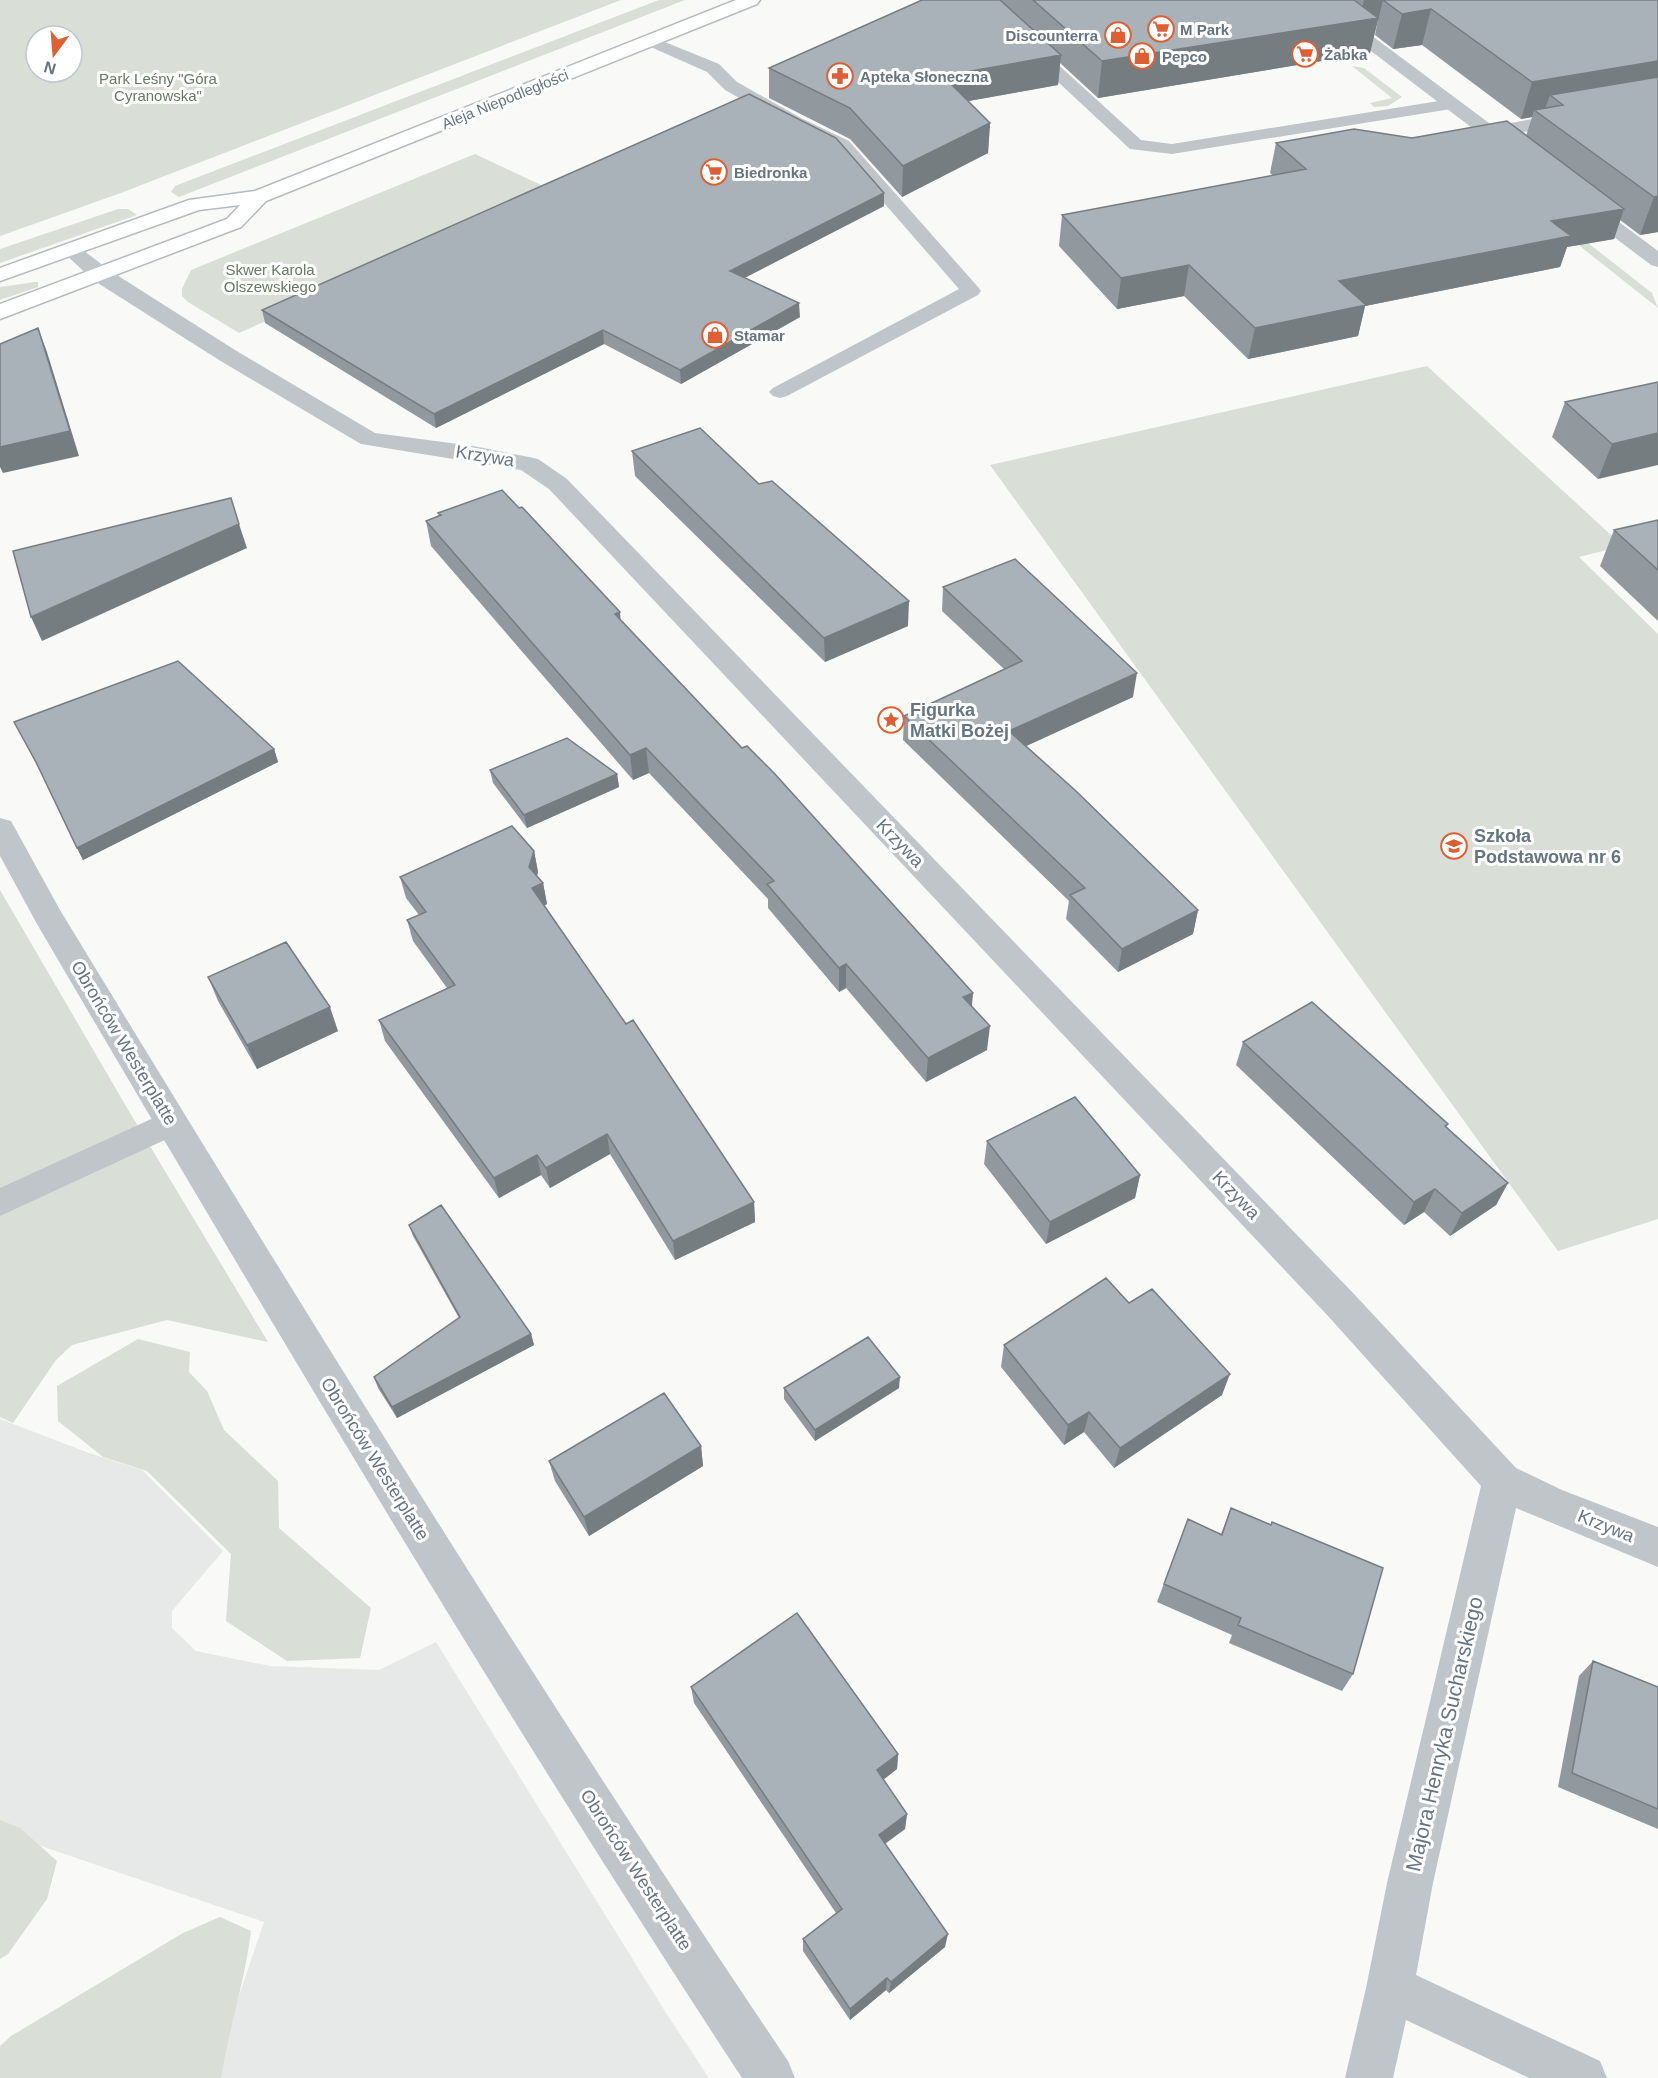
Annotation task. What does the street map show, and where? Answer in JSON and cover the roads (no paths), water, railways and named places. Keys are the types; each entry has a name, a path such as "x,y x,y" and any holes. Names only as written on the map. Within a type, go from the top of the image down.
{"street":[{"name":"Aleja Niepodległości","path":"0,274 196,204 259,197 751,0"},
{"path":"1313,0 1530,163"},
{"path":"1490,132 1658,104"},
{"path":"1566,191 1658,261"},
{"name":"Aleja Niepodległości","path":"0,312 234,223 259,197"},
{"name":"Krzywa","path":"72,250 101,275 227,355 369,439 473,453 529,464 558,484 1341,1305 1502,1481 1548,1503 1658,1547"},
{"name":"Obrońców Westerplatte","path":"0,828 48,916 364,1444 771,2078"},
{"name":"Majora Henryka Sucharskiego","path":"1369,2078 1413,1872 1502,1481"},
{"path":"1390,1988 1583,2078"}],"lane":[{"path":"978,0 1136,145 1172,149 1451,104"},
{"path":"1355,32 1375,28"},
{"path":"650,41 713,68 731,86 793,121 843,144 971,291 780,392"},
{"path":"0,1203 171,1123"}],"place":[{"name":"M Park","path":"1161,29"},
{"name":"Discounterra","path":"1118,35"},
{"name":"Żabka","path":"1305,54"},
{"name":"Pepco","path":"1142,56"},
{"name":"Apteka Słoneczna","path":"840,76"},
{"name":"Biedronka","path":"714,172"},
{"name":"Stamar","path":"715,335"},
{"name":"Figurka Matki Bożej","path":"891,720"},
{"name":"Szkoła Podstawowa nr 6","path":"1454,846"}],"park label":[{"name":"Park Leśny \"Góra Cyranowska\"","path":"158,86"},
{"name":"Skwer Karola Olszewskiego","path":"270,278"}]}
